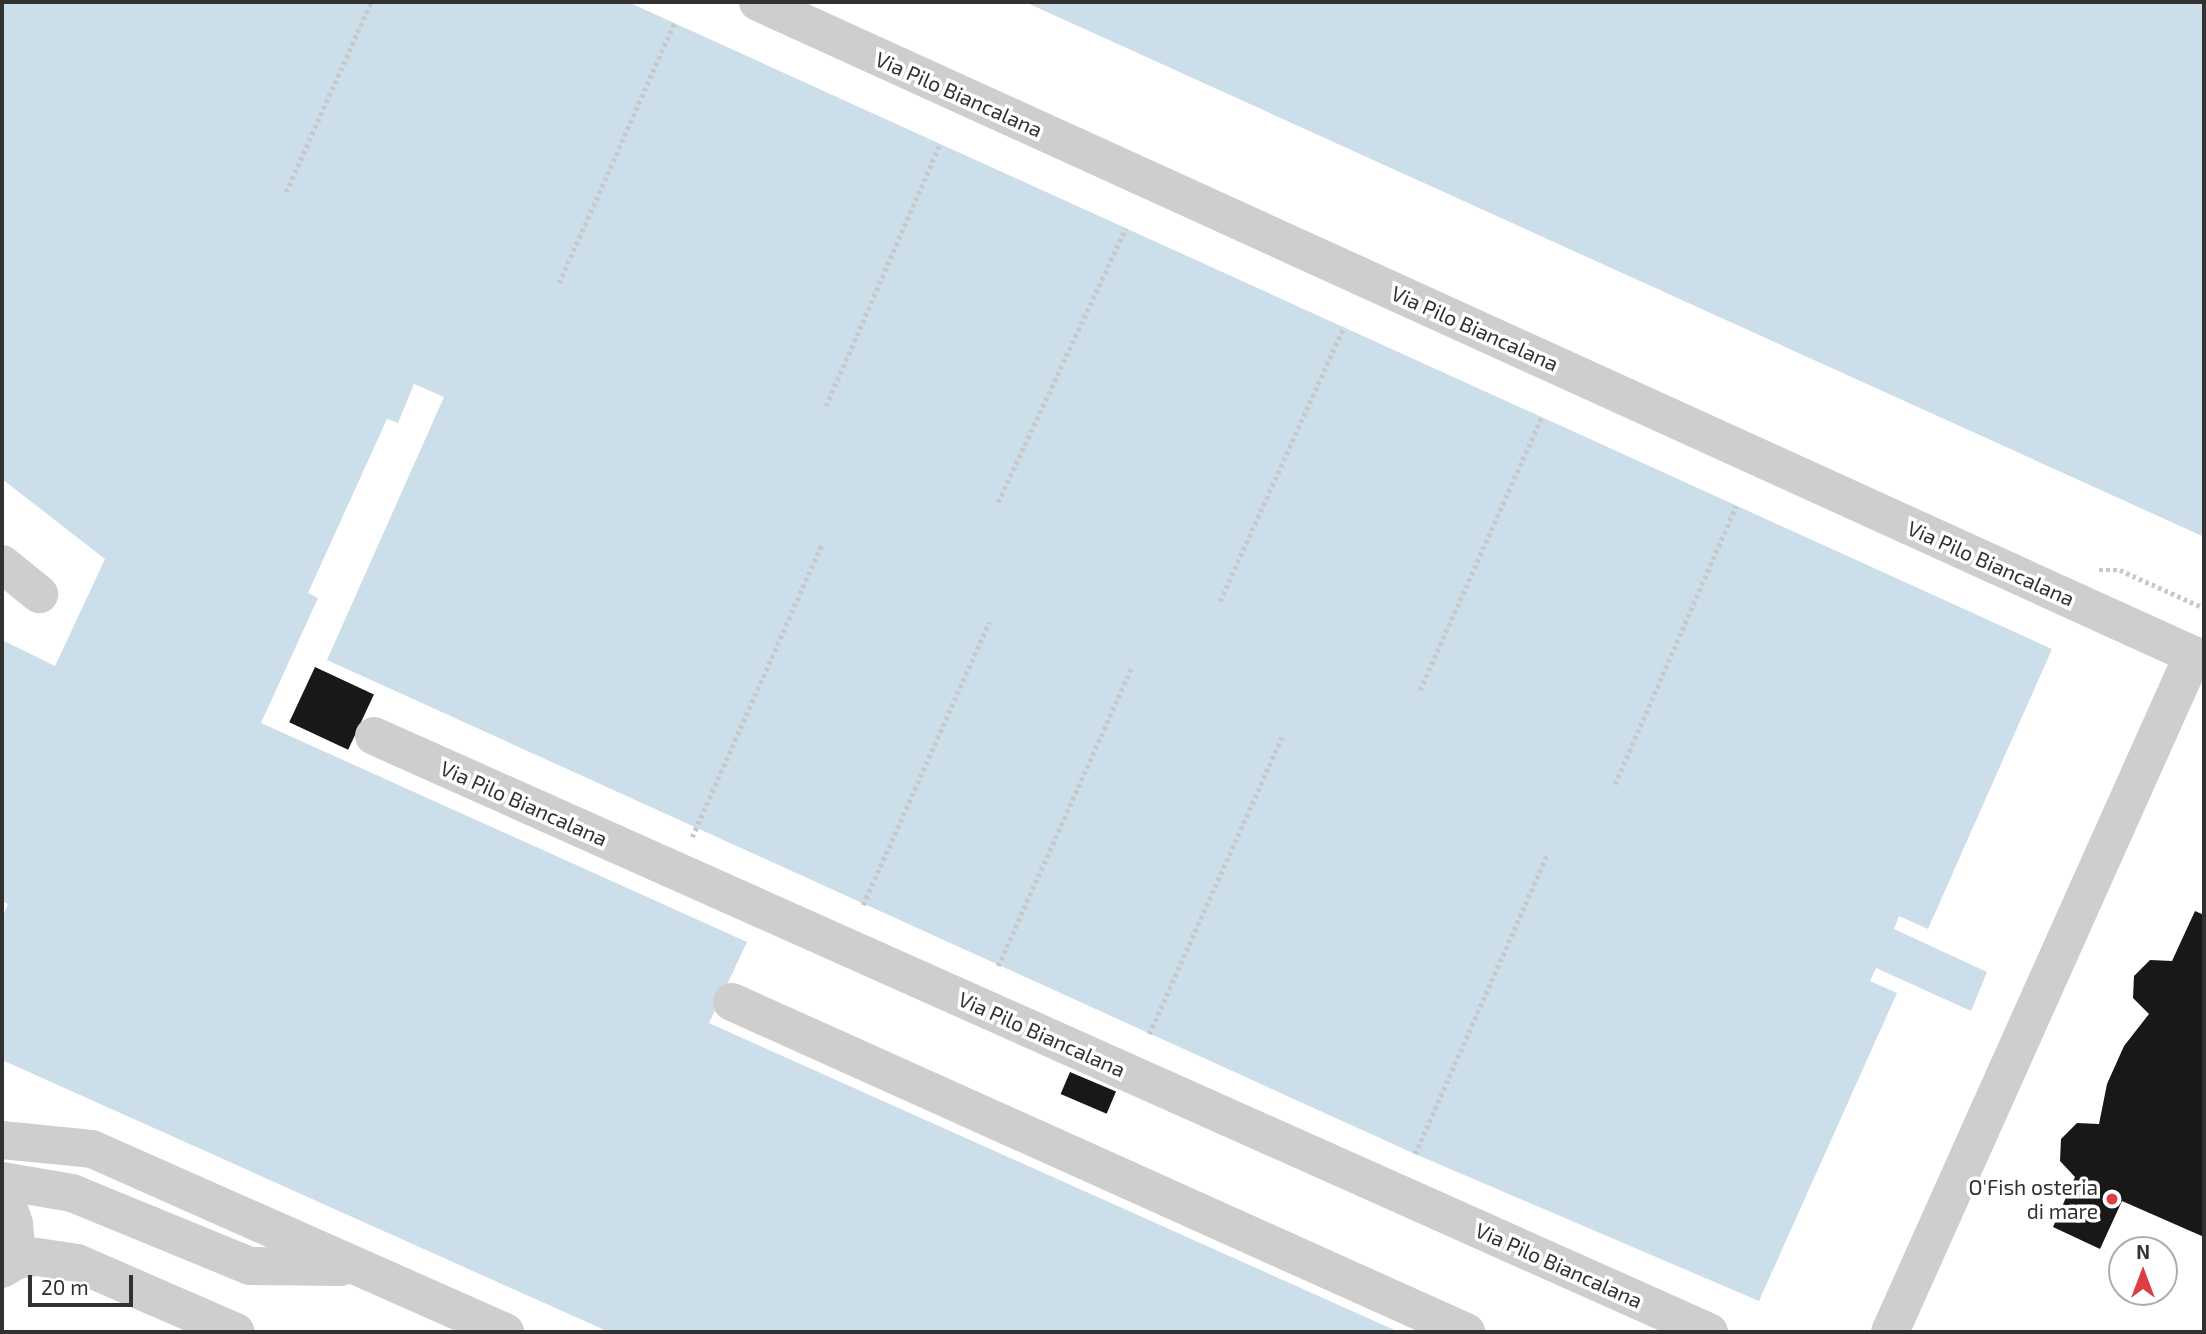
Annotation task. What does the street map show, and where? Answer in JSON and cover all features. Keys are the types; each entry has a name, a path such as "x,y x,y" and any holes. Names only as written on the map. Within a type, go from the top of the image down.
{"street":[{"name":"Via Pilo Biancalana","path":"758,2 2199,658 1890,1332"},
{"path":"2,564 39,594"},
{"name":"Via Pilo Biancalana","path":"374,736 1709,1332"},
{"path":"732,1002 1466,1332"},
{"path":"2,1140 92,1149 505,1332"},
{"path":"2,1181 72,1193 250,1266 357,1267"},
{"path":"2,1187 13,1224 9,1265 37,1257 77,1263 236,1332"}],"path":[{"path":"286,192 371,2"},
{"path":"559,283 674,23"},
{"path":"826,406 940,144"},
{"path":"998,502 1126,228"},
{"path":"1220,601 1344,327"},
{"path":"1420,690 1542,415"},
{"path":"1615,784 1736,506"},
{"path":"687,848 822,543"},
{"path":"2120,570 2204,608"},
{"path":"863,905 989,622"},
{"path":"998,966 1131,668"},
{"path":"1149,1034 1282,737"},
{"path":"1415,1154 1548,853"}],"water":[{"path":"2,2 628,2 2052,649 1928,929 1899,916 1894,929 1987,972 1971,1011 1876,968 1870,981 1897,993 1759,1301 1415,1154 327,660 444,397 414,384 398,423 387,419 308,593 318,598 261,723 747,942 709,1023 1399,1332 609,1332 2,1060 2,918 8,904 2,901 2,640 55,666 105,559 2,479"},
{"path":"1025,2 2204,2 2204,537"}],"pier":[{"path":"1021,2 2204,537 2204,540 1023,5"}],"building":[{"path":"315,667 374,694 348,750 289,722"},
{"path":"2195,911 2204,915 2204,1237 2122,1201 2100,1249 2053,1227 2075,1177 2060,1161 2061,1139 2077,1123 2099,1124 2107,1084 2124,1046 2149,1014 2133,998 2134,976 2150,960 2172,961"},
{"path":"1070,1072 1116,1092 1107,1114 1061,1094"}],"place":[{"name":"O'Fish osteria di mare","path":"2112,1199"}]}
